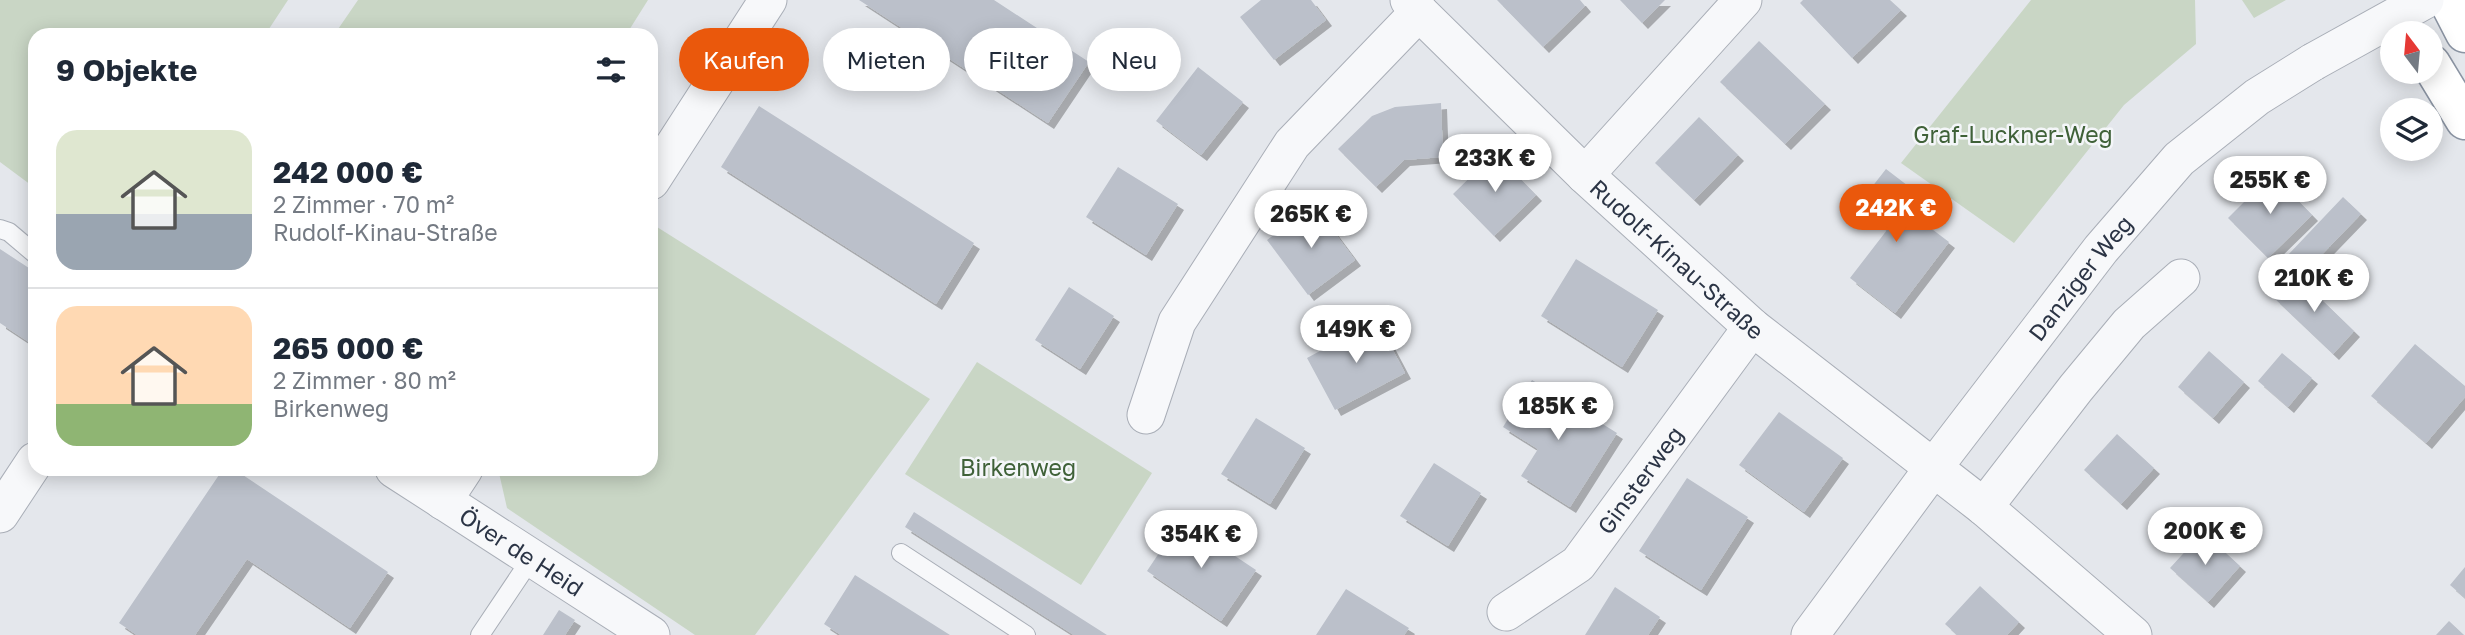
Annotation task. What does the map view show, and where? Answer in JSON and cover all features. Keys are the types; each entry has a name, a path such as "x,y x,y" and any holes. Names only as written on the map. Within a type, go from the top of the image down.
{"highway":[{"path":"2396,0 2407,21"},
{"path":"2448,0 2465,33"},
{"path":"2443,84 2465,120"}],"street":[{"path":"658,170 768,0"},
{"path":"1585,175 1743,0"},
{"name":"Danziger Weg","path":"1810,635 1934,467 2102,249 2179,159 2257,97 2313,62 2425,0"},
{"path":"1146,415 1177,322 1292,144 1414,6"},
{"name":"Rudolf-Kinau-Straße","path":"1414,6 1585,175 1752,327 1984,507 2133,635"},
{"path":"1984,507 2129,324 2181,278"},
{"name":"Ginsterweg","path":"1506,612 1578,564 1752,327"},
{"path":"0,514 28,472"},
{"name":"Över de Heid","path":"405,476 651,635"},
{"path":"443,501 459,476"}],"lane":[{"path":"0,229 9,232 28,248"},
{"path":"901,553 1026,635"},
{"path":"480,635 531,559"}],"green space":[{"path":"0,0 288,0 270,28 28,28 28,183 0,162"},
{"path":"358,0 648,0 630,28 339,28"},
{"name":"Graf-Luckner-Weg","path":"2031,0 2195,0 2196,44 2124,105 2014,243 1901,163"},
{"path":"2242,0 2286,0 2254,18"},
{"path":"658,228 930,399 755,635 695,635 507,508 500,476 658,476"},
{"name":"Birkenweg","path":"977,362 1152,473 1081,585 905,474"}],"building":[{"path":"859,0 994,0 1037,28 964,28 964,68 950,59 950,28 902,28"},
{"path":"1261,0 1311,0 1326,20 1274,60 1240,17"},
{"path":"1497,0 1580,0 1585,6 1543,47"},
{"path":"1620,0 1665,0 1642,23"},
{"path":"1803,0 1890,0 1901,10 1852,58 1800,3"},
{"path":"1759,41 1825,104 1785,144 1720,82"},
{"path":"1073,52 1087,61 1073,86"},
{"path":"1198,67 1243,102 1201,155 1156,121"},
{"path":"999,91 1070,91 1048,123"},
{"path":"1441,103 1443,157 1404,160 1376,187 1338,149 1372,116 1395,107"},
{"path":"759,106 974,243 936,304 721,167"},
{"path":"1699,117 1738,155 1694,200 1655,163"},
{"path":"1495,153 1536,195 1494,236 1453,194"},
{"path":"1118,167 1178,204 1146,255 1086,217"},
{"path":"1886,169 1916,192 1904,208 1949,242 1895,313 1850,278 1887,230 1857,206"},
{"path":"2272,174 2312,215 2268,258 2228,218"},
{"path":"2343,197 2361,214 2305,272 2287,256"},
{"path":"1314,205 1355,260 1308,295 1267,240"},
{"path":"0,249 28,267 28,341 0,323"},
{"path":"1576,259 1658,310 1622,367 1541,316"},
{"path":"2296,275 2354,331 2333,354 2274,298"},
{"path":"1069,287 1114,316 1080,369 1035,340"},
{"path":"1377,320 1405,373 1335,410 1307,358"},
{"path":"2415,344 2465,386 2465,397 2426,443 2371,396"},
{"path":"2209,351 2244,382 2213,418 2178,387"},
{"path":"2282,353 2312,378 2288,407 2258,381"},
{"path":"1532,380 1617,433 1570,507 1521,476 1538,449 1503,427"},
{"path":"1779,412 1843,458 1804,512 1739,465"},
{"path":"1256,418 1305,448 1270,504 1221,474"},
{"path":"2117,434 2154,468 2121,504 2084,470"},
{"path":"1434,463 1481,493 1448,546 1400,516"},
{"path":"218,476 244,476 388,572 350,628 247,559 195,635 137,635 119,623"},
{"path":"1687,478 1748,517 1701,590 1639,551"},
{"path":"914,512 1107,635 1074,635 905,527"},
{"path":"1181,520 1256,570 1221,621 1147,571"},
{"path":"2203,532 2240,566 2208,602 2170,568"},
{"path":"2465,567 2465,598 2450,585"},
{"path":"855,575 950,635 841,635 824,624"},
{"path":"1980,586 2019,622 2007,635 1957,635 1945,624"},
{"path":"1615,587 1660,617 1648,635 1585,635"},
{"path":"1346,589 1409,628 1404,635 1316,635"},
{"path":"559,610 575,620 565,635 543,635"},
{"path":"2449,621 2464,635 2436,635"}]}
